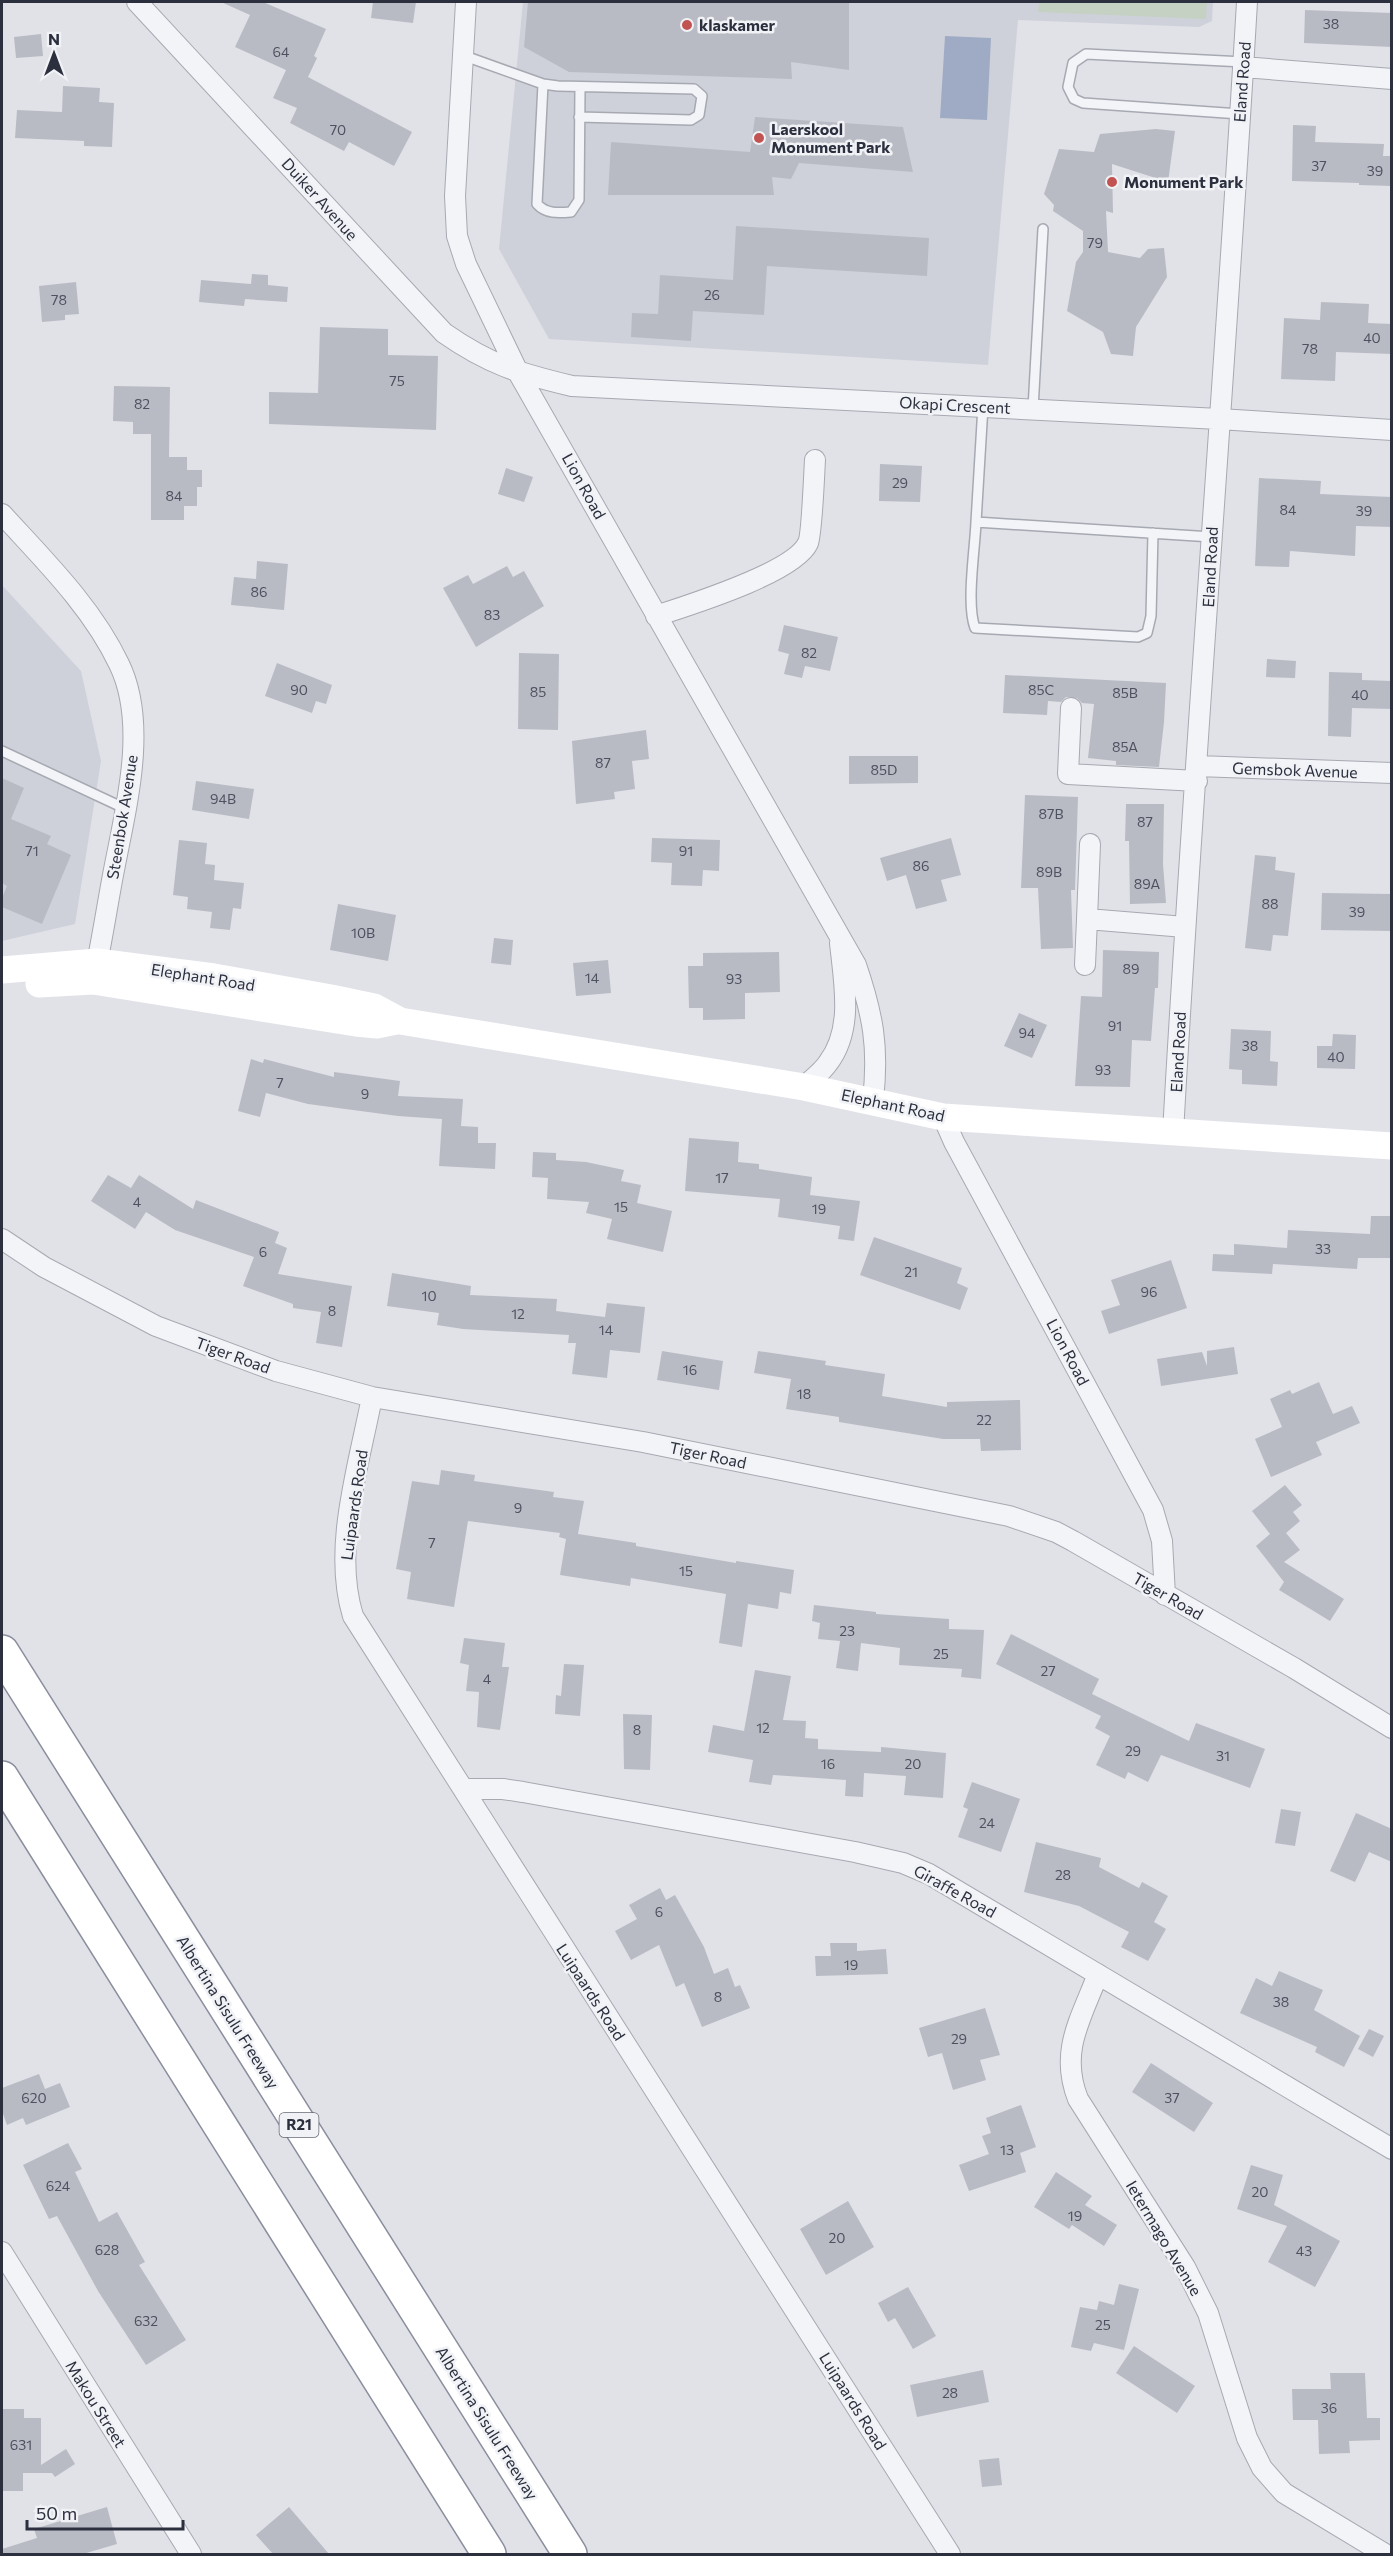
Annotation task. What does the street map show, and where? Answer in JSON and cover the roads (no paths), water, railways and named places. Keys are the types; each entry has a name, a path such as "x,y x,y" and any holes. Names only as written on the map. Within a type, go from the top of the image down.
{"highway":[{"name":"Albertina Sisulu Freeway","path":"2,1652 570,2554"},
{"path":"2,1778 489,2554"}],"street":[{"name":"Duiker Avenue","path":"137,2 444,333 472,352 519,374"},
{"name":"Lion Road","path":"466,2 455,196 457,236 466,264 519,374 856,965 871,1008 876,1074 873,1100"},
{"name":"Eland Road","path":"1173,1133 1247,2"},
{"path":"1244,65 1392,79"},
{"name":"Okapi Crescent","path":"519,374 572,386 1219,418 1392,430"},
{"path":"656,616 714,596 784,566 796,556 808,543 815,460"},
{"name":"Steenbok Avenue","path":"2,514 78,600 105,638 121,666 133,716 132,763 126,809 95,972"},
{"name":"Gemsbok Avenue","path":"1071,708 1068,774 1392,773"},
{"path":"1085,965 1090,844"},
{"path":"1087,919 1185,927"},
{"name":"Lion Road","path":"804,1087 828,1063 844,1022 845,997 839,934"},
{"name":"Elephant Road","path":"2,970 95,972 329,1008 377,1025 400,1021 804,1087 944,1117 1392,1146"},
{"name":"Elephant Road","path":"2,989 95,972"},
{"name":"Lion Road","path":"944,1117 954,1142 1154,1510 1162,1541 1165,1595"},
{"name":"Tiger Road","path":"2,1239 44,1267 167,1330 276,1371 372,1397 643,1442 1009,1516 1065,1537 1294,1668 1392,1728"},
{"name":"Luipaards Road","path":"372,1397 346,1544 346,1594 353,1616 379,1661 463,1789 950,2554"},
{"name":"Giraffe Road","path":"463,1789 502,1789 523,1792 855,1852 903,1863 929,1874 1392,2149"},
{"name":"Ietermago Avenue","path":"1098,1974 1070,2051 1070,2076 1078,2099 1199,2292 1208,2313 1247,2438 1262,2468 1284,2493 1385,2554"},
{"name":"Makou Street","path":"2,2252 190,2554"}],"lane":[{"path":"1240,114 1083,103 1074,99 1068,87 1073,63 1086,54 1244,65"},
{"path":"462,55 543,84 580,88 694,89 702,96 699,116 691,120 579,117"},
{"path":"543,84 537,204 542,210 551,213 571,212 579,200 580,88"},
{"path":"1033,409 1043,229"},
{"path":"983,406 972,620 975,628 1138,637 1147,633 1151,616 1153,533"},
{"path":"976,522 1212,537"},
{"path":"2,751 126,809"}],"water":[{"path":"945,36 991,38 987,120 940,118"}],"place":[{"name":"klaskamer","path":"687,25"},
{"name":"Laerskool Monument Park","path":"759,138"},
{"name":"Monument Park","path":"1112,182"}]}
